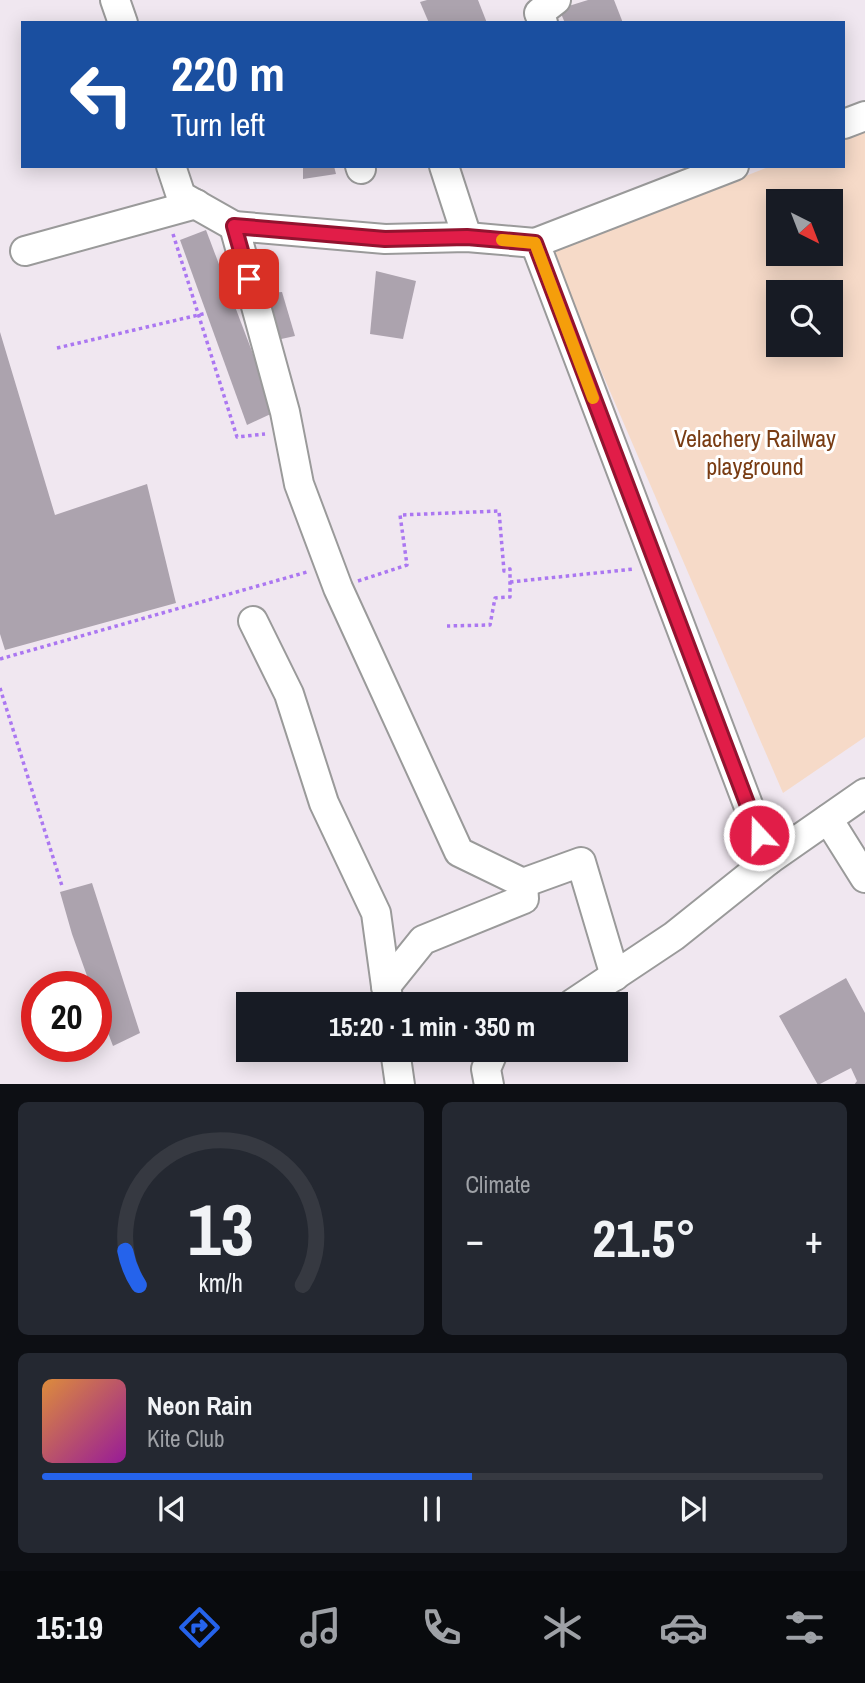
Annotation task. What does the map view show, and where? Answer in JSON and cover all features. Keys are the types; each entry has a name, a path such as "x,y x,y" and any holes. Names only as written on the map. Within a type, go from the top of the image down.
{"street":[{"path":"115,0 122,21"},
{"path":"542,21 539,13 556,0"},
{"path":"845,124 865,116"},
{"path":"172,168 181,196 234,226 385,239 467,237 535,243 729,168"},
{"path":"445,168 467,237"},
{"path":"24,251 196,204"},
{"path":"234,226 288,431 299,484 334,577 459,852 523,883 582,862 615,976"},
{"path":"535,243 769,860"},
{"path":"253,621 289,694 324,803 376,912 387,992"},
{"path":"590,992 674,936 769,860 865,793"},
{"path":"828,819 865,878"},
{"path":"389,992 423,940 524,899 523,883"},
{"path":"397,1062 400,1084"},
{"path":"489,1062 486,1069 489,1084"}],"path":[{"path":"166,212 237,437 288,431"},
{"path":"57,348 207,313"},
{"path":"0,659 334,577 407,565 400,515 499,511 504,571 510,569 510,597 495,598 490,625 447,626"},
{"path":"510,582 657,566"},
{"path":"0,688 62,886"}],"green space":[{"name":"Velachery Railway playground","path":"865,130 865,737 783,793 550,252 766,168 845,168 845,138"}],"building":[{"path":"478,0 486,21 428,21 420,2"},
{"path":"588,0 614,0 622,21 564,21 559,9"},
{"path":"303,168 334,168 336,174 303,179"},
{"path":"206,230 275,412 247,425 180,240"},
{"path":"376,271 416,281 403,339 370,334"},
{"path":"282,292 295,336 272,341 257,294"},
{"path":"0,332 55,515 147,484 176,603 5,650 0,634"},
{"path":"92,883 140,1033 113,1046 112,971 85,971 60,892"},
{"path":"846,978 865,1013 865,1084 855,1084 857,1081 851,1068 817,1084 779,1016"}],"slow traffic":[{"path":"502,240 535,243 593,398"}],"route":[{"path":"249,279 234,226 385,239 467,237 535,243 759,835"}]}
